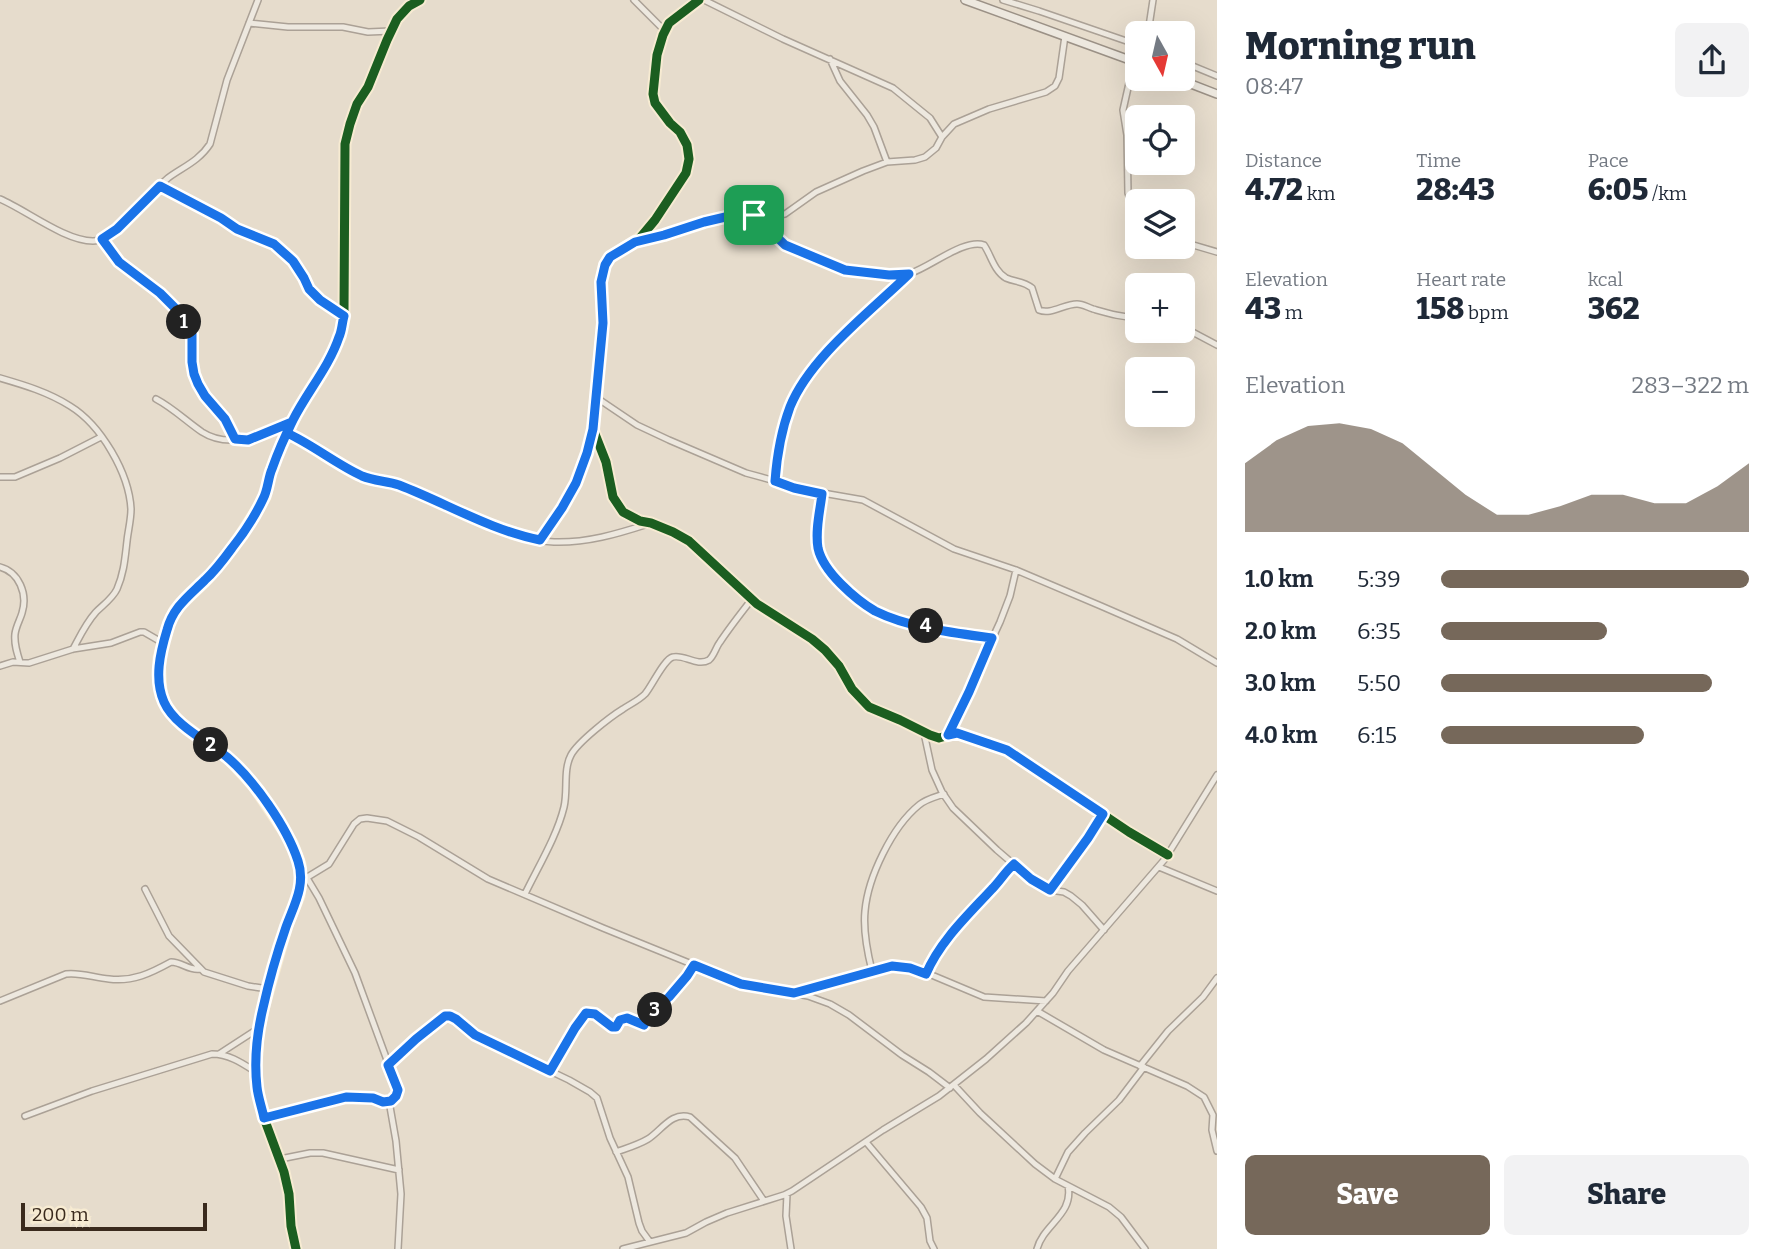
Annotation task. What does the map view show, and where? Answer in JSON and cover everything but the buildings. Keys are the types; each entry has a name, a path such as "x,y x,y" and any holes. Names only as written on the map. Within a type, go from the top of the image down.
{"main road":[{"path":"968,0 1125,58"},
{"path":"1195,86 1217,94"}],"street":[{"path":"0,198 70,236 91,241 102,239 117,229 160,186 190,165 210,144 227,80 258,0"},
{"path":"264,1118 346,1097 389,1101 396,1096 398,1090 355,973 319,898 304,880 292,844 254,786 230,760 177,720 164,704 159,658 175,610 232,549 265,497 271,471 292,422 340,337 344,316 346,253 345,144 357,104 368,87 397,19 409,6 420,0"},
{"path":"634,0 665,31"},
{"path":"635,242 655,219 686,173 689,159 687,145 680,132 655,103 653,94 657,55 669,23 701,0 893,88 930,118 942,137"},
{"path":"1003,0 1125,41"},
{"path":"1150,21 1153,0"},
{"path":"249,23 288,27 343,27 368,32 391,31"},
{"path":"540,540 576,483 593,429 603,323 601,282 610,257 635,242 704,222 734,215 785,214 816,192 887,162 925,157 936,148 954,124 1008,102 1046,92 1055,86 1059,78 1065,36"},
{"path":"830,59 840,81 874,127 887,162"},
{"path":"1195,67 1217,76"},
{"path":"1128,91 1123,110 1127,135 1128,189"},
{"path":"160,186 237,229 274,244 293,261 309,289 344,316"},
{"path":"754,215 785,245 836,267 889,275 909,274"},
{"path":"102,239 119,262 160,293 177,310 192,334 192,362 198,384 225,419 235,439"},
{"path":"775,481 777,450 790,406 802,384 841,337 909,274 947,254 972,243 984,245 999,272 1032,288 1039,310 1046,312 1076,304 1125,316"},
{"path":"1195,246 1217,252"},
{"path":"1195,333 1217,345"},
{"path":"0,379 44,392 72,407 89,422 112,451 129,496 131,512 123,573 116,592 83,629 73,649"},
{"path":"596,397 637,425 746,473 794,488 863,500 954,549 1016,570 1177,639 1217,663"},
{"path":"156,399 214,438 248,440 292,422"},
{"path":"593,429 606,462 613,497 624,512 689,541 752,599 825,650 839,666 852,689 869,707 939,738 957,733 1007,750 1168,855"},
{"path":"287,433 309,443 363,477 396,484 523,537 551,542 573,542 597,539 651,523"},
{"path":"0,477 15,477 101,437"},
{"path":"822,494 818,549 832,575 852,595 874,610 895,619 960,634 992,638"},
{"path":"0,567 13,572 23,595 22,613 15,632 20,662"},
{"path":"948,735 1000,622 1016,570"},
{"path":"525,894 564,808 570,756 618,712 644,695 671,657 699,662 710,659 752,599"},
{"path":"0,666 13,662 29,663 73,649 111,643 139,632 163,643"},
{"path":"924,733 932,770 953,808 1031,879 1050,890 1064,892 1070,896 1082,905 1104,930"},
{"path":"623,1249 686,1233 727,1213 787,1194 952,1087 1026,1023 1046,1001 1068,971 1159,867 1217,775"},
{"path":"872,971 866,948 864,914 873,878 895,833 913,811 920,804 944,794"},
{"path":"1050,890 1103,814"},
{"path":"296,1249 289,1194 257,1088 259,1028 287,925 304,880 329,864 354,824 360,819 376,818 419,837 488,879 603,928 741,984 808,996 830,1004 952,1087 1035,1164 1055,1179 1109,1207 1121,1217 1146,1249"},
{"path":"926,974 931,962 968,914 1014,864"},
{"path":"1159,867 1217,891"},
{"path":"145,889 169,936 204,972 248,986 268,989"},
{"path":"0,1001 65,974 126,980 138,978 172,962 191,969 200,968"},
{"path":"550,1071 586,1013 595,1014 612,1027 627,1018 644,1025 650,1014 669,997 694,965"},
{"path":"794,993 892,966 910,968 984,998 1046,1001"},
{"path":"1055,1179 1068,1152 1119,1100 1168,1031 1215,987 1217,978"},
{"path":"1037,1011 1104,1050 1187,1086 1204,1097 1215,1114 1212,1130 1217,1151"},
{"path":"388,1065 441,1018 450,1016 475,1035 590,1092 597,1098 610,1138 628,1177 639,1223 650,1242"},
{"path":"219,1054 259,1028"},
{"path":"25,1116 101,1088 212,1054 236,1060 256,1072"},
{"path":"389,1101 401,1194 398,1249"},
{"path":"616,1152 646,1140 677,1116 690,1116 736,1158 764,1201"},
{"path":"866,1142 921,1207 927,1218 930,1241 934,1249"},
{"path":"280,1159 323,1153 399,1170"},
{"path":"1037,1249 1043,1235 1068,1203 1068,1186"},
{"path":"787,1194 786,1216 791,1249"}],"cycle path":[{"path":"296,1249 289,1194 284,1172 264,1118 257,1088 256,1066 263,1009 287,925 299,896 300,864 292,843 254,786 230,760 177,720 165,704 161,692 159,658 175,610 207,579 232,549 265,497 282,443 297,411 340,337 344,312 345,144 357,104 368,87 397,19 409,6 420,0"},
{"path":"699,0 669,23 663,35 657,55 653,94 655,103 680,132 687,145 689,159 686,173 640,238 610,257 601,282 603,323 593,429 606,462 613,497 623,512 689,541 757,604 812,639 839,666 852,689 869,707 939,738 957,733 1007,750 1168,855"}],"route":[{"path":"754,215 734,215 635,242 610,257 601,282 603,323 593,429 576,483 540,540 494,527 396,484 363,477 309,443 287,433 292,422 248,440 235,439 225,419 198,384 192,362 192,334 177,310 139,275 119,262 102,239 117,229 160,186 237,229 274,244 293,261 309,289 344,316 340,337 298,411 292,422 282,443 265,497 232,549 175,610 159,658 164,704 177,720 230,760 254,786 292,844 300,864 299,896 273,971 258,1034 257,1088 264,1118 346,1097 391,1101 398,1090 388,1065 445,1016 456,1019 475,1035 550,1071 586,1013 595,1014 612,1027 616,1027 623,1018 644,1025 650,1014 669,997 694,965 741,984 794,993 892,966 910,968 926,974 931,962 946,942 1006,871 1014,864 1031,879 1050,890 1103,814 1007,750 957,733 948,735 992,638 960,634 895,619 874,610 852,595 832,575 818,549 822,494 775,481 777,450 790,406 802,384 841,337 909,274 889,275 845,270 785,245 754,215"}]}
